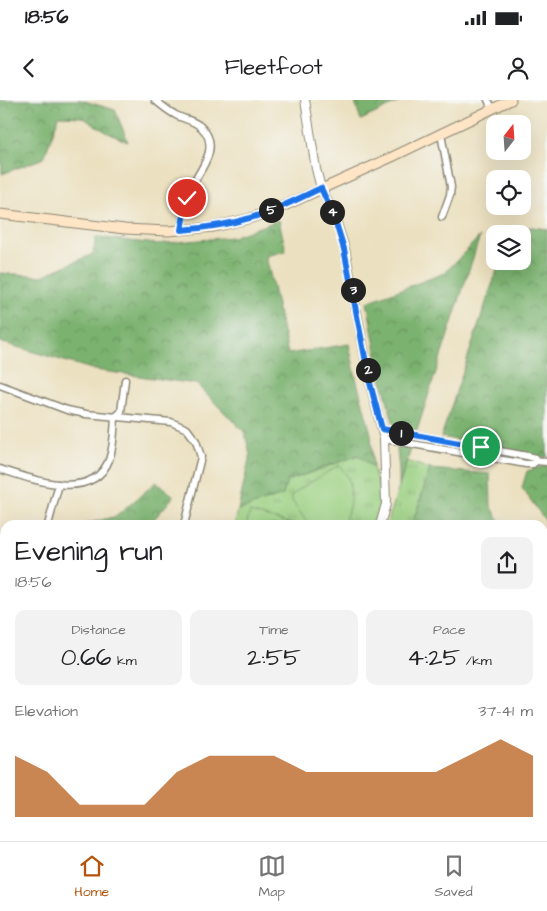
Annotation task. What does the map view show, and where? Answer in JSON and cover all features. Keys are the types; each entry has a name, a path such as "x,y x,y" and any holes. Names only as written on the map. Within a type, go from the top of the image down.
{"main road":[{"path":"0,214 124,229 168,231 214,227 251,218 284,206 440,134 490,104 511,100"}],"street":[{"path":"155,100 174,114 198,125 206,133 210,144 207,161 194,181 187,198 181,230"},
{"path":"305,100 316,169 321,188 334,217 344,249 370,383 382,429 386,504 381,520"},
{"path":"440,134 451,187 442,217"},
{"path":"0,469 43,482 72,484 90,480 103,470 111,455 115,417 121,412 126,380"},
{"path":"0,385 67,410 86,414 178,424 187,429 195,437 199,447 200,462 185,520"},
{"path":"382,429 533,457 536,461"},
{"path":"384,440 526,464 533,464 536,461 547,462"},
{"path":"49,520 60,484"}],"green space":[{"path":"0,100 81,100 115,110 128,142 108,133 82,117 59,116 44,158 2,174"},
{"path":"354,100 403,100 361,120"},
{"path":"279,220 286,251 266,256 288,354 349,344 371,434 373,468 358,455 287,481 283,495 238,510 250,455 245,433 196,384 95,370 0,342 0,273 42,276 93,254 96,237 156,244 232,237"},
{"path":"531,227 547,229 547,458 441,437 497,270 531,270"},
{"path":"480,236 399,486 395,429 380,373 367,302 445,273"},
{"path":"359,455 373,468 380,491 378,515 375,520 236,520 238,510 282,495 287,481"},
{"path":"407,461 430,469 414,520 389,520"},
{"path":"339,465 350,484 350,502 345,520 305,520 292,501 292,496 298,490"},
{"path":"547,465 547,520 545,520 522,488 527,471"},
{"path":"430,469 490,474 491,506 499,520 414,520"},
{"path":"156,482 174,496 153,520 101,520 117,516"},
{"path":"250,512 279,520 248,520"}],"route":[{"path":"187,198 181,230 214,227 251,218 284,206 321,188 340,232 370,383 382,429 481,447"}]}
